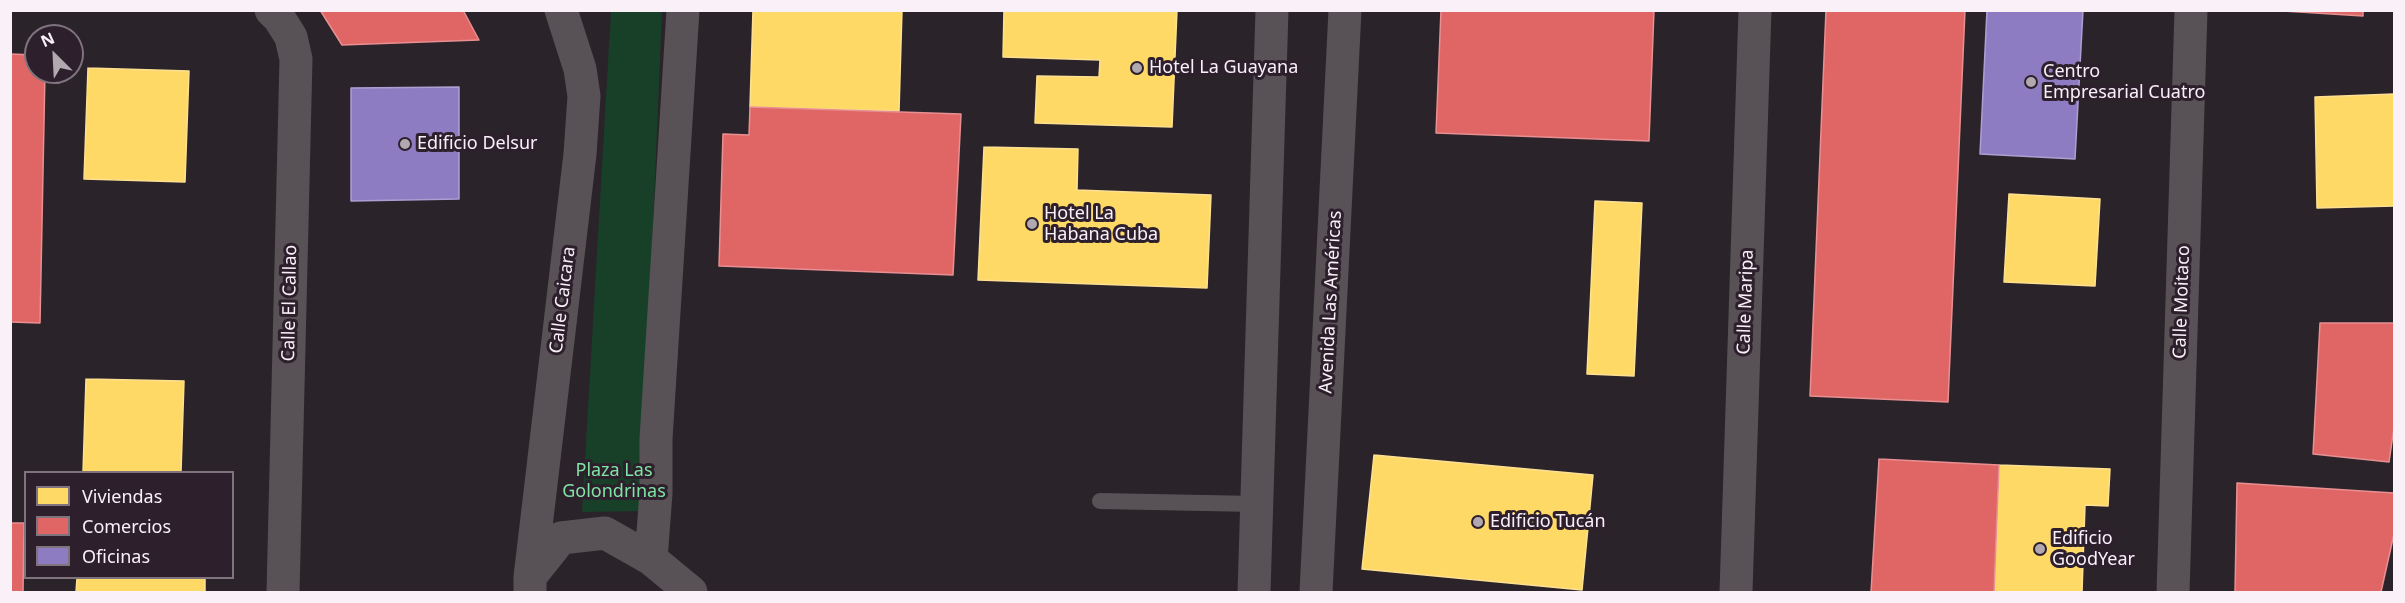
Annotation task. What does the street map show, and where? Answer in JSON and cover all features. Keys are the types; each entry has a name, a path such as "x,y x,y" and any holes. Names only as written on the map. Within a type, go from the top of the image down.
{"street":[{"name":"Calle Caicara","path":"530,584 580,154 584,96 580,69 561,10"},
{"path":"651,559 656,493 656,439 683,10"},
{"path":"1254,592 1272,10"},
{"name":"Avenida Las Américas","path":"1316,592 1345,10"},
{"name":"Calle Maripa","path":"1736,592 1755,10"},
{"name":"Calle Moitaco","path":"2173,592 2191,10"},
{"name":"Calle El Callao","path":"275,14 291,37 296,59 283,592"},
{"path":"530,584 561,538 605,533 651,559 691,592"}],"lane":[{"path":"1100,501 1257,504"}],"green space":[{"name":"Plaza Las Golondrinas","path":"611,11 662,11 643,466 645,511 582,512"}],"building: Viviendas":[{"path":"753,10 902,10 899,111 750,107"},
{"name":"Hotel La Guayana","path":"1004,10 1177,10 1172,127 1035,123 1037,76 1099,77 1100,60 1003,57"},
{"path":"88,68 189,71 185,182 84,179"},
{"path":"2394,94 2394,206 2317,208 2315,97"},
{"path":"984,147 1078,149 1077,190 1211,195 1207,288 978,280"},
{"path":"2009,194 2100,199 2095,286 2004,282"},
{"path":"1595,201 1642,203 1634,376 1587,374"},
{"path":"86,379 184,381 181,471 83,471"},
{"name":"Edificio Tucán","path":"1374,455 1593,475 1582,590 1362,569"},
{"name":"Edificio GoodYear","path":"1999,465 2110,469 2108,506 2085,505 2082,592 1994,592"},
{"path":"77,579 205,579 205,592 76,592"}],"building: Comercios":[{"path":"320,10 463,10 479,40 342,45"},
{"path":"1441,10 1654,10 1649,141 1436,133"},
{"path":"1826,10 1965,10 1948,402 1810,396"},
{"path":"2267,10 2363,10 2363,16"},
{"path":"10,54 24,55 24,84 45,84 40,323 10,322"},
{"path":"750,107 961,114 953,275 719,266 723,134 749,135"},
{"path":"2320,323 2394,323 2394,428 2389,462 2313,454"},
{"path":"1879,459 1999,465 1994,592 1871,592"},
{"path":"2237,483 2394,493 2394,534 2381,592 2235,592"},
{"path":"10,523 24,523 23,592 10,592"}],"building: Oficinas":[{"name":"Centro Empresarial Cuatro","path":"1987,10 2083,10 2075,159 1980,154"},
{"name":"Edificio Delsur","path":"459,87 459,199 351,201 351,88"}],"place":[{"name":"Hotel La Guayana","path":"1137,68"},
{"name":"Centro Empresarial Cuatro","path":"2031,82"},
{"name":"Edificio Delsur","path":"405,144"},
{"name":"Hotel La Habana Cuba","path":"1032,224"},
{"name":"Edificio Tucán","path":"1478,522"},
{"name":"Edificio GoodYear","path":"2040,549"}]}
